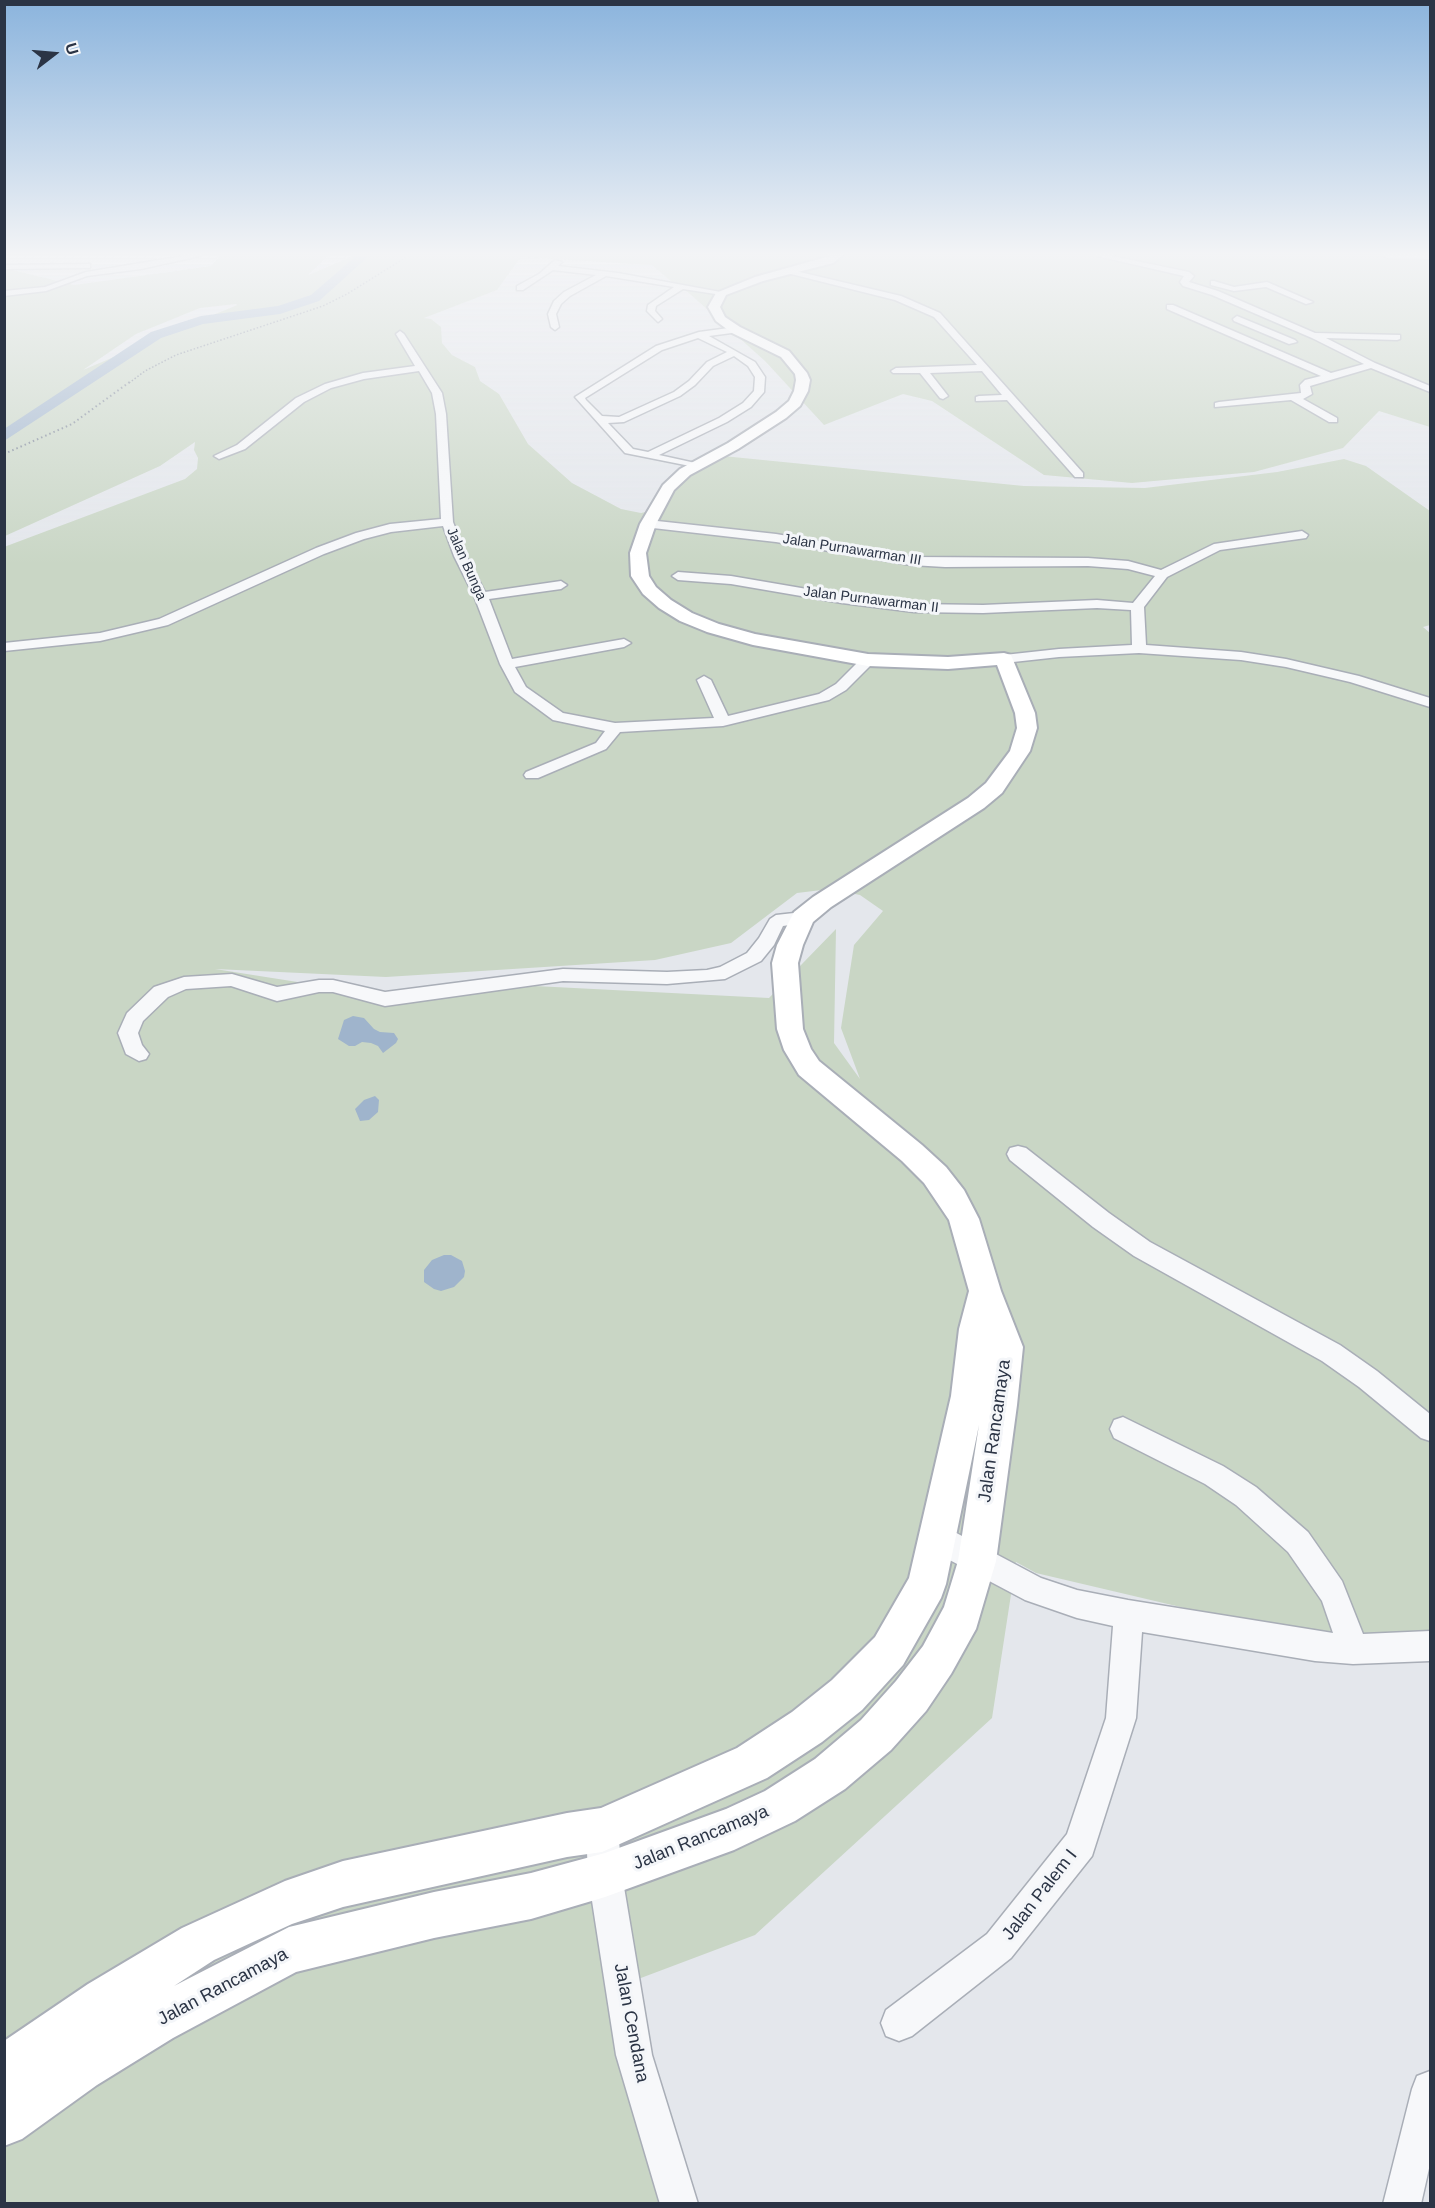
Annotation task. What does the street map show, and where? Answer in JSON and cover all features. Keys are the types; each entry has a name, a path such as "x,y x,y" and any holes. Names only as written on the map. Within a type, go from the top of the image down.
{"street":[{"path":"415,359 437,393 441,414 447,522"},
{"path":"643,359 580,397 624,448 648,456 696,466"},
{"path":"598,419 620,420 677,394 692,383 710,364 720,359"},
{"path":"648,456 723,420 754,399 759,392 760,377 752,364 745,359"},
{"path":"789,359 794,363 803,380 795,403 734,446 696,466 668,488 648,524 638,553 640,576 649,590 665,604 695,621 733,634 868,660 948,663 1068,652 1139,649 1241,656 1286,663 1354,679 1431,703"},
{"path":"978,359 1079,475"},
{"path":"1307,359 1338,371"},
{"path":"1308,359 1338,371"},
{"path":"1359,359 1431,389"},
{"path":"1219,405 1306,395 1305,385 1308,382 1367,363"},
{"path":"219,456 241,447 300,400 328,386 371,374 421,368"},
{"path":"896,371 986,368"},
{"path":"923,370 943,396"},
{"path":"979,399 1011,397"},
{"path":"1293,397 1333,420"},
{"name":"Jalan Bunga","path":"4,647 100,637 163,622 320,551 360,536 390,528 447,522 460,556 481,596 507,664 520,689 558,717 615,728 723,722 824,696 842,687 868,660"},
{"name":"Jalan Purnawarman III","path":"648,524 776,538 911,561 1088,562 1128,566 1162,574"},
{"path":"1139,649 1137,607 1162,574 1218,547 1302,535"},
{"name":"Jalan Purnawarman II","path":"678,576 731,580 842,599 914,608 984,609 1097,604 1137,607"},
{"path":"481,596 561,585"},
{"path":"507,664 624,643"},
{"path":"985,1291 964,1219 953,1199 935,1175 912,1153 809,1068 798,1050 790,1029 784,982 790,945 803,918 822,902 976,803 994,788 1008,771 1020,751 1027,728 1025,713 1004,659"},
{"path":"704,680 723,722"},
{"path":"532,775 601,746 615,728"},
{"path":"139,1054 133,1049 128,1033 134,1018 161,992 184,983 232,980 277,994 319,986 333,986 385,999 563,975 698,977 725,973 746,963 759,951 776,923 782,919 803,918"},
{"path":"1018,1154 1101,1220 1142,1249 1330,1353 1376,1385 1431,1429"},
{"name":"Jalan Rancamaya","path":"4,2071 105,2001 198,1944 285,1904 343,1884 567,1835 602,1830 752,1763 807,1727 847,1695 889,1651 927,1584 968,1395 976,1329 985,1291"},
{"name":"Jalan Rancamaya","path":"4,2121 80,2068 156,2021 255,1966 289,1950 364,1931 531,1896 605,1875 734,1828 780,1806 830,1774 867,1743 911,1696 937,1660 962,1615 977,1561 1000,1406 1006,1347 985,1291"},
{"path":"1123,1429 1175,1453 1214,1475 1246,1496 1273,1518 1298,1542 1332,1591 1353,1649"},
{"path":"937,1538 1035,1590 1077,1604 1263,1639 1353,1649 1431,1646"},
{"name":"Jalan Palem I","path":"899,2023 999,1946 1080,1844 1121,1718 1128,1615"},
{"name":"Jalan Cendana","path":"602,1830 605,1875 634,2055 678,2204"},
{"path":"1402,2204 1431,2089"}],"green space":[{"path":"5,359 99,359 83,370 109,359 460,359 475,367 480,381 499,394 528,444 572,483 621,509 641,513 650,511 669,482 723,456 1024,486 1145,488 1277,472 1344,459 1366,466 1430,511 1430,625 1423,627 1430,633 1430,1635 1325,1641 1036,1573 1016,1562 992,1718 755,1935 617,1987 674,2203 5,2203 4,547 185,479 197,469 198,458 194,450 195,442 160,466 5,536","holes":["830,889 860,895 883,911 854,945 841,1028 860,1079 834,1043 836,929 769,998 535,986 418,1001 215,969 386,977 655,960 731,943 797,893"]},
{"path":"763,359 1430,359 1430,427 1379,411 1343,448 1254,472 1132,483 1044,475 932,401 903,394 824,425"}],"water":[{"path":"353,1016 364,1018 380,1032 394,1033 398,1039 396,1043 383,1053 378,1046 371,1043 362,1042 349,1046 338,1039 344,1020"},
{"path":"375,1096 379,1100 378,1112 369,1120 360,1121 355,1109 364,1100"},
{"path":"451,1255 462,1261 465,1271 464,1277 454,1287 441,1291 424,1282 424,1270 432,1260"}],"waterway":[{"path":"4,436 120,359"}],"railway":[{"path":"129,383 145,371 168,359"},
{"path":"4,454 72,424 131,381"}]}
